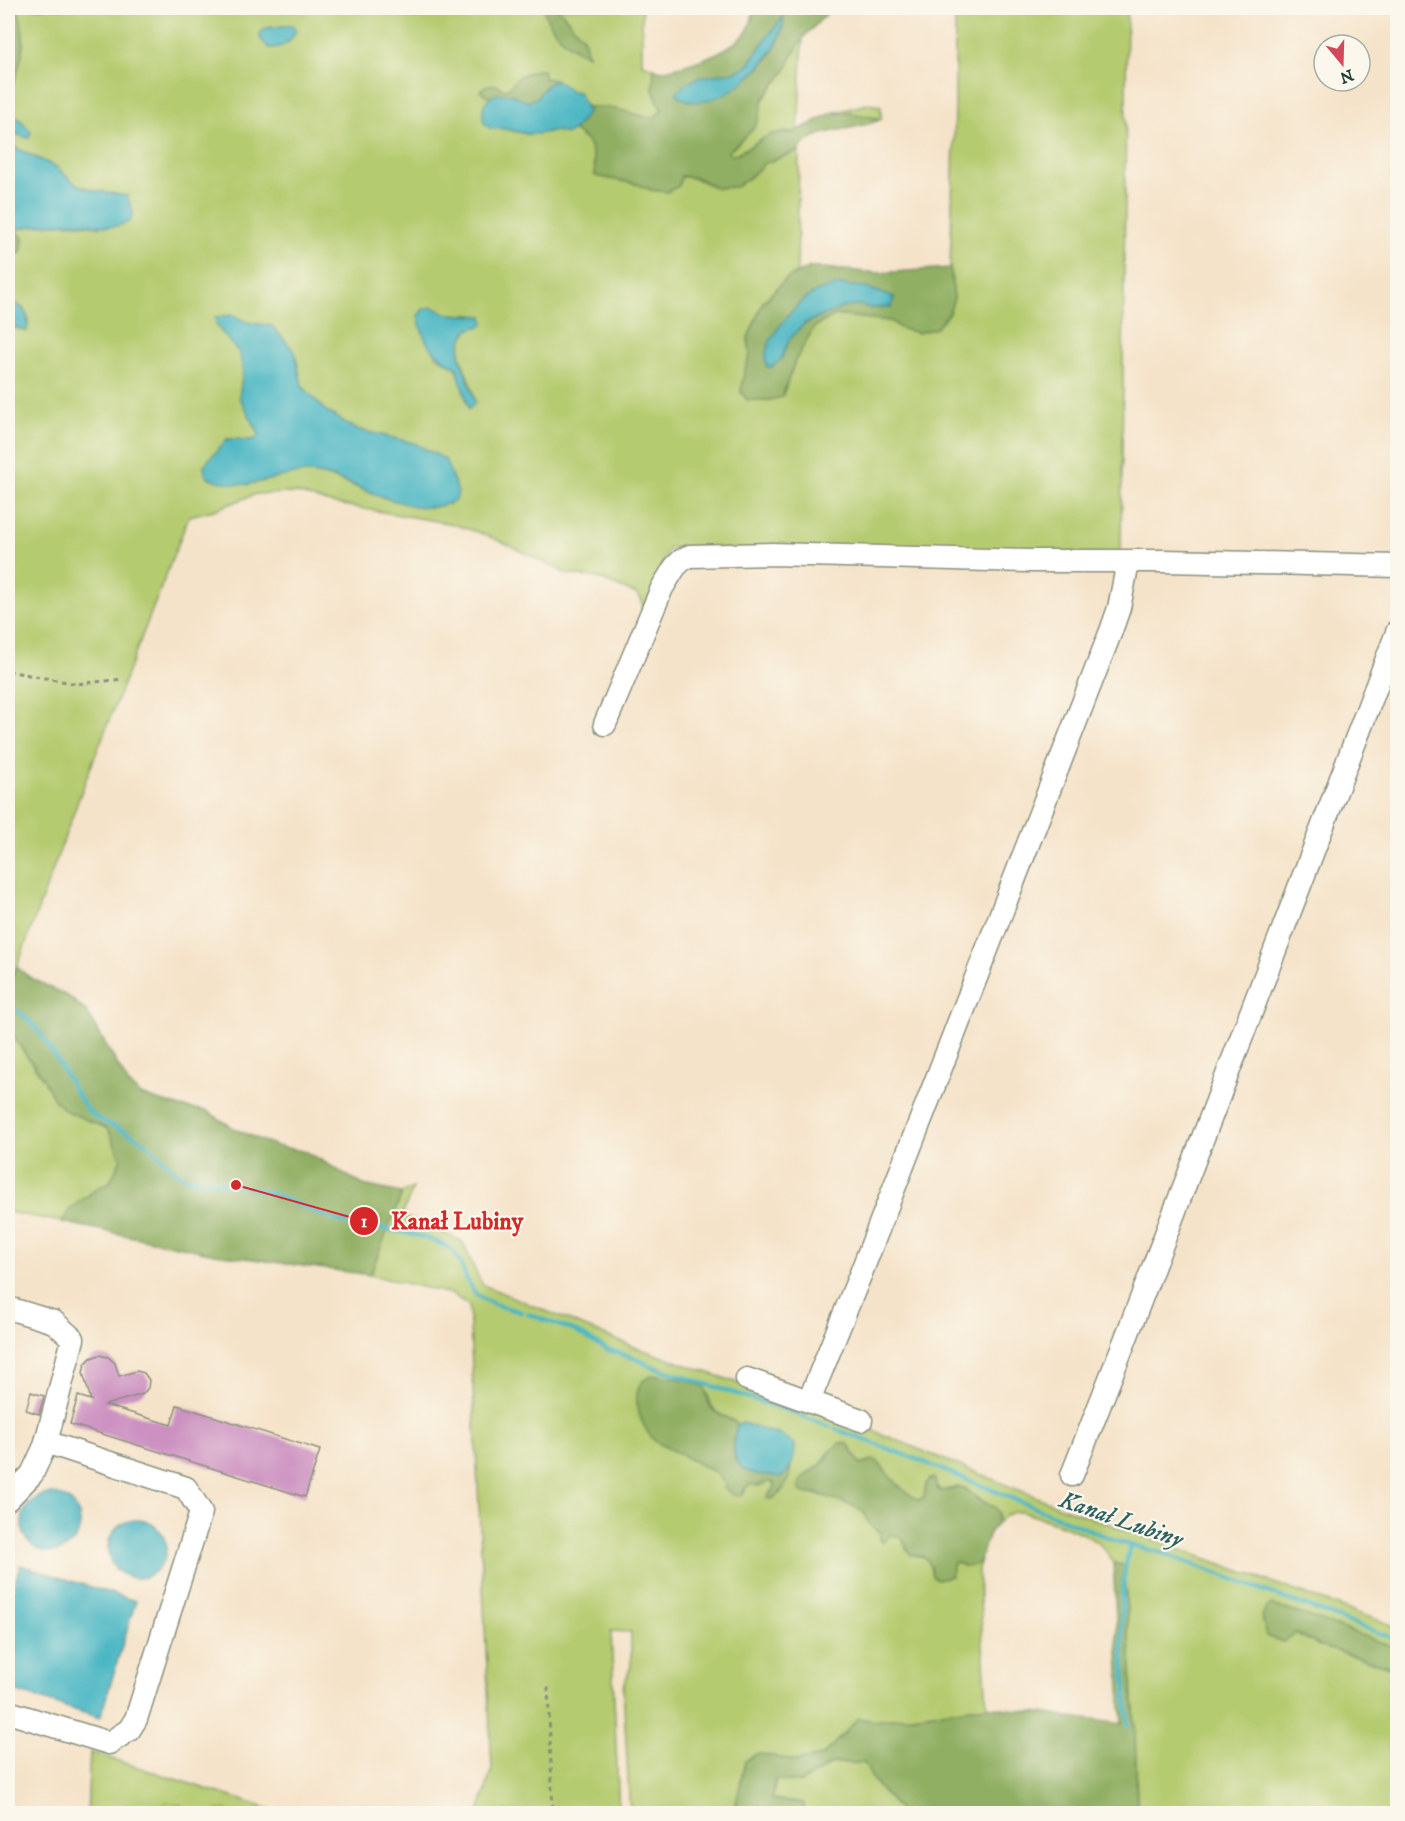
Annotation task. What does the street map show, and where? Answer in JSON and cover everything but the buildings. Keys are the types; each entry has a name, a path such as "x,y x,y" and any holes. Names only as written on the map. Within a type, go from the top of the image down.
{"lane":[{"path":"666,556 772,554 1028,561 1398,566"},
{"path":"605,724 662,588 675,567 690,556"},
{"path":"809,1401 1111,631 1119,608 1128,562"},
{"path":"1072,1475 1398,630"},
{"path":"8,1308 54,1322 73,1339 46,1442 32,1474 8,1499"},
{"path":"747,1379 861,1420"},
{"path":"8,1712 109,1743 129,1730 136,1719 201,1512 186,1488 46,1442"}],"path":[{"path":"8,671 77,684 123,679"},
{"path":"548,1687 553,1814"}],"green space":[{"path":"8,8 18,10 23,33 20,63 9,95 8,95"},
{"path":"11,8 543,8 550,23 560,36 588,54 584,39 558,8 642,8 642,64 654,68 653,90 662,111 654,117 587,107 568,88 544,78 504,90 498,85 480,91 491,98 486,101 499,127 526,134 557,131 567,134 574,130 586,140 590,148 595,176 637,184 651,190 684,177 697,179 716,188 749,178 765,163 799,151 797,273 786,279 763,302 748,338 750,354 741,391 748,400 770,400 782,396 795,361 814,327 835,315 891,321 900,328 954,298 950,268 955,109 955,8 1127,8 1121,555 669,548 644,610 641,599 636,594 598,578 567,574 511,546 453,524 330,503 297,493 256,494 214,510 189,516 85,782 17,967 8,982 8,319 14,328 27,331 29,319 23,308 15,303 8,304 8,257 21,253 23,238 15,229 57,224 99,227 127,196 92,190 76,184 56,167 8,144 8,127 16,134 28,138 31,134 30,130 8,107 19,10","holes":["292,25 270,48 260,38 266,28","432,307 448,314 483,316 470,328 460,348 475,403 469,409 457,368 436,356","231,315 247,322 272,326 295,352 302,386 326,411 356,429 414,443 430,507 389,499 336,479 303,472 247,485 227,439 253,440 260,436 240,397 243,371 240,354 217,326"]},
{"path":"543,8 558,8 584,39 588,55 573,48 560,37"},
{"path":"755,8 832,8 803,38 786,70 763,99 758,121 752,130 728,152 732,155 741,152 769,135 792,133 832,113 851,113 881,119 814,137 799,151 765,163 736,187 716,188 698,178 681,176 679,186 667,192 595,176 590,148 586,140 574,130 588,112 587,107 613,108 654,117 662,110 653,90 654,68 660,71 681,66 724,49 745,34","holes":["783,17 783,26 773,51 749,78 700,77 734,72 748,66"]},
{"path":"803,38 798,131 772,135 732,155 728,152 752,130 763,99 786,70"},
{"path":"543,70 544,78 556,80 550,83 538,97 528,102 501,94 491,98 480,91 491,84 504,90 510,87 519,76"},
{"path":"867,104 881,106 881,119 851,113 832,113"},
{"path":"15,229 23,238 21,253 8,257 8,231"},
{"path":"810,267 879,273 950,268 954,298 949,313 936,328 918,333 900,328 891,321 835,315 814,327 795,361 782,397 770,400 747,400 741,392 750,354 748,338 763,302 786,279","holes":["840,285 863,287 894,297 890,307 870,308 861,305 844,307 827,313 796,331 789,340 781,359 776,332 804,302 828,288"]},
{"path":"17,967 29,977 69,997 87,1012 128,1083 141,1095 181,1107 207,1111 235,1129 260,1140 307,1152 363,1185 402,1193 370,1275 215,1254 62,1222 71,1208 110,1182 121,1159 108,1129 64,1110 54,1099 42,1077 17,1042 8,1023 8,982"},
{"path":"8,1023 17,1042 42,1077 54,1099 64,1110 108,1129 121,1159 110,1182 71,1208 62,1222 8,1212"},
{"path":"413,1188 402,1216 462,1241 483,1285 626,1344 862,1426 1056,1505 1397,1627 1397,1648 1279,1607 1269,1608 1262,1616 1267,1636 1283,1642 1296,1633 1320,1646 1397,1669 1397,1813 1137,1813 1135,1726 1125,1585 1126,1566 1113,1563 1099,1544 1076,1530 1026,1513 1010,1513 997,1523 998,1513 960,1488 954,1487 942,1491 936,1486 935,1481 926,1484 924,1497 918,1500 906,1493 892,1478 869,1461 861,1465 848,1445 843,1443 828,1453 821,1465 810,1471 800,1482 809,1494 838,1500 860,1510 875,1528 885,1534 902,1538 907,1551 927,1559 931,1572 951,1576 952,1563 956,1561 965,1567 979,1563 981,1559 978,1569 987,1706 874,1721 859,1718 822,1756 796,1761 758,1754 735,1808 739,1813 630,1813 623,1688 631,1666 631,1632 611,1631 619,1813 479,1813 492,1769 469,1306 452,1294 370,1275 402,1193","holes":["708,1394 714,1410 738,1424 743,1423 780,1435 795,1445 790,1473 780,1492 770,1492 775,1487 775,1483 770,1481 758,1486 751,1484 746,1487 744,1493 726,1485 715,1472 656,1442 643,1424 637,1403"]},
{"path":"657,1375 688,1380 705,1387 710,1407 738,1424 734,1437 734,1460 785,1474 790,1467 789,1477 782,1491 775,1497 766,1498 775,1487 775,1484 770,1481 758,1486 751,1484 746,1487 741,1496 732,1494 724,1488 726,1485 715,1472 656,1442 644,1426 637,1404 637,1394 646,1378"},
{"path":"840,1443 848,1444 861,1465 873,1460 877,1461 898,1486 918,1500 924,1497 926,1484 934,1478 938,1490 965,1488 979,1500 996,1508 997,1523 989,1533 979,1563 964,1566 956,1562 952,1564 951,1576 938,1579 932,1576 925,1558 911,1555 902,1538 892,1534 883,1542 879,1540 881,1533 869,1524 864,1512 816,1493 802,1492 799,1489 801,1481 821,1465"},
{"path":"1113,1563 1126,1566 1125,1585 1135,1726 1137,1813 902,1813 875,1783 864,1763 833,1763 801,1782 775,1780 772,1799 804,1803 804,1813 739,1813 735,1809 745,1761 758,1753 796,1761 822,1756 859,1718 874,1721 987,1706 1122,1724"},
{"path":"1271,1605 1397,1648 1397,1669 1320,1646 1296,1633 1283,1642 1266,1636 1262,1616 1267,1607"},
{"path":"90,1752 282,1813 230,1813 227,1810 220,1810 214,1813 186,1813 181,1805 166,1803 161,1813 87,1814"},
{"path":"833,1763 864,1763 875,1783 902,1813 804,1813 804,1803 772,1799 776,1780 801,1782"}],"water":[{"path":"783,17 780,33 772,51 742,83 706,101 689,101 676,93 686,84 700,77 734,72 748,66"},
{"path":"292,25 296,30 294,34 289,41 278,47 269,48 260,38 260,33 266,28"},
{"path":"556,80 572,91 578,92 588,112 574,130 567,134 553,131 529,134 501,128 491,129 484,123 484,104 496,94 514,95 528,102 538,97 550,83"},
{"path":"8,107 30,130 31,134 28,138 16,134 8,127"},
{"path":"8,144 56,167 76,184 92,190 127,196 133,212 131,221 111,227 82,223 54,223 8,231"},
{"path":"840,285 863,287 894,297 891,307 870,308 861,305 844,307 805,323 789,340 781,359 772,367 767,367 768,346 790,314 812,294"},
{"path":"15,303 26,315 27,331 14,325 9,319 8,304"},
{"path":"432,307 448,314 483,316 484,325 467,330 460,345 461,361 475,403 469,409 457,368 435,353 423,334 418,316 423,309"},
{"path":"232,315 247,322 272,326 295,352 302,386 326,411 356,429 414,443 445,459 458,492 456,500 439,506 420,507 401,503 324,475 307,473 244,484 208,477 205,474 204,465 227,439 253,440 260,435 239,397 243,371 240,354 217,326 215,317"},
{"path":"743,1423 780,1435 795,1445 792,1463 781,1477 752,1473 739,1465 734,1450 737,1427"},
{"path":"51,1494 62,1496 75,1507 80,1523 78,1534 67,1547 51,1552 40,1550 27,1539 22,1523 24,1512 35,1499"},
{"path":"137,1520 148,1522 161,1533 166,1549 164,1560 153,1573 137,1578 126,1576 113,1565 108,1549 110,1538 121,1525"},
{"path":"20,1565 136,1601 100,1718 8,1689 8,1605"}],"waterway":[{"name":"Kanał Lubiny","path":"8,1005 34,1026 78,1096 93,1115 144,1142 186,1178 262,1191 340,1221 408,1233 434,1241 447,1247 457,1256 475,1293 490,1303 521,1312"},
{"name":"Kanał Lubiny","path":"528,1314 575,1331 606,1349 637,1359 650,1366 781,1408 830,1427"},
{"name":"Kanał Lubiny","path":"835,1429 921,1461 1119,1542 1162,1553 1398,1640"},
{"path":"1128,1725 1122,1612 1125,1567 1130,1546"}],"place":[{"name":"Kanał Lubiny","path":"236,1185"}]}
